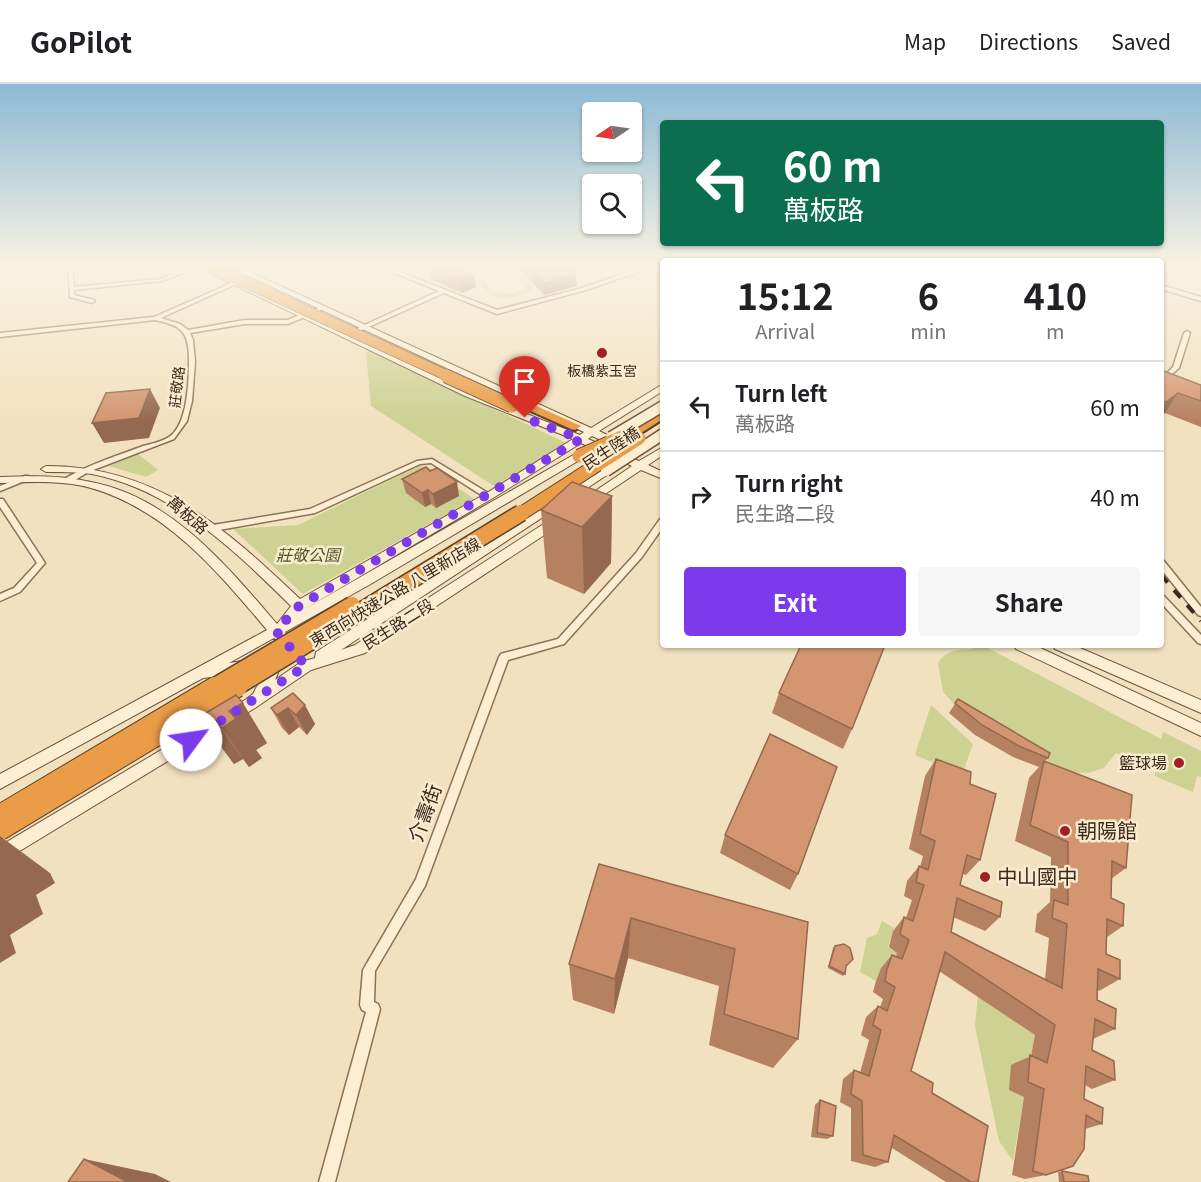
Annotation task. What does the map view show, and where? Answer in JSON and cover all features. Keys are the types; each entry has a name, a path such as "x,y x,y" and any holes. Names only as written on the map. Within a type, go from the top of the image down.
{"highway":[{"path":"325,318 576,431"},
{"path":"333,318 515,404"},
{"name":"東西向快速公路 八里新店線","path":"0,830 462,552 637,435 660,416"},
{"name":"東西向快速公路 八里新店線","path":"0,815 637,435 660,424"},
{"path":"579,456 637,435"},
{"path":"606,471 637,435"}],"main road":[{"path":"309,318 468,394 576,431 616,448 647,462 660,473"},
{"path":"346,318 483,380 576,431 593,432 616,448"},
{"path":"593,432 660,389"},
{"path":"0,782 189,676 276,631 303,610 489,496 576,431 606,413 627,408"},
{"name":"民生陸橋","path":"303,610 465,524 660,408"},
{"name":"民生陸橋","path":"306,666 660,436"},
{"name":"民生路二段","path":"0,855 250,704 306,666 360,649 660,452"},
{"path":"647,462 660,464"},
{"name":"萬板路","path":"0,472 38,469 85,470 137,483 194,513 303,610"},
{"name":"萬板路","path":"0,480 28,478 69,480 128,496 156,511 179,529 214,564 306,666"},
{"path":"1027,648 1201,730"},
{"path":"1067,648 1201,707"},
{"path":"189,676 243,666 267,665 271,673 268,682 250,704"}],"street":[{"path":"0,335 153,318"},
{"path":"156,318 171,322 188,332 245,322 288,322 298,318"},
{"path":"346,336 385,318"},
{"name":"莊敬路","path":"69,480 85,470 172,438 181,427 186,415 192,368 192,343 188,332"},
{"path":"1164,379 1176,368 1187,333"},
{"path":"213,528 312,511 419,462 432,461 489,496"},
{"path":"0,489 28,478"},
{"path":"0,501 42,563 17,590 0,598"},
{"name":"介壽街","path":"327,1182 373,1010 367,1005 369,970 421,882 504,657 561,642 639,555 660,525"},
{"path":"1164,567 1201,613"},
{"path":"1164,601 1201,641"}],"green space":[{"path":"372,350 566,443 494,486 371,406 366,353"},
{"path":"138,454 158,470 146,477 109,466"},
{"name":"莊敬公園","path":"419,466 428,467 474,499 303,594 233,529 298,525"},
{"path":"972,648 988,648 1161,739 1163,732 1201,751 1201,777 1197,776 1193,792 1155,776 1155,770 1116,753 1104,768 1088,773 1066,772 960,710 943,692 938,663 949,653 974,649"},
{"path":"931,705 973,744 962,775 915,755"},
{"path":"882,921 894,928 888,947 898,953 890,972 881,968 876,981 860,972 867,938 877,934"},
{"path":"978,995 1035,1034 1013,1161 999,1141 975,1026"}],"building":[{"path":"1164,371 1201,385 1201,401 1178,393 1164,401"},
{"path":"150,389 139,418 92,423 106,393"},
{"path":"426,467 430,471 437,468 457,482 433,494 428,490 422,493 402,479"},
{"path":"572,482 612,496 582,527 541,510"},
{"path":"800,648 884,648 852,729 779,693"},
{"path":"293,693 305,705 296,715 288,708 277,715 271,708"},
{"path":"236,695 243,703 229,711 236,719 222,728 215,720 206,726 199,717"},
{"path":"958,699 1050,753 1048,758 1021,747 982,725 955,703"},
{"path":"770,734 837,767 798,874 725,835"},
{"path":"936,759 971,772 970,784 996,794 980,860 967,855 960,885 1002,902 1000,917 957,898 951,932 1062,988 1067,924 1052,918 1054,900 1068,905 1068,842 1030,825 1044,761 1132,795 1126,868 1112,861 1111,898 1124,904 1123,926 1107,919 1106,954 1120,960 1120,979 1098,969 1097,1000 1116,1009 1115,1029 1095,1019 1092,1050 1114,1061 1115,1080 1086,1066 1084,1099 1103,1108 1102,1124 1086,1115 1084,1149 1073,1166 1046,1175 1033,1171 1044,1089 1028,1082 1030,1055 1047,1063 1055,1025 945,952 911,1071 933,1083 932,1093 988,1126 978,1182 971,1182 894,1135 888,1162 863,1155 862,1101 851,1094 854,1070 869,1076 881,1030 873,1025 878,1006 887,1011 895,987 885,981 887,969 892,955 902,959 909,940 900,934 904,917 913,921 924,885 916,882 919,866 928,870 935,841 920,834"},
{"path":"599,864 808,922 798,1039 724,1014 735,949 631,918 615,979 569,964"},
{"path":"844,944 850,948 853,959 846,966 845,974 829,966 835,946"},
{"path":"820,1100 836,1106 833,1136 817,1133"},
{"path":"84,1159 128,1182 68,1182"},
{"path":"1062,1171 1088,1176 1089,1182 1064,1182"}],"railway":[{"path":"1164,578 1201,621"}],"place":[{"name":"板橋紫玉宮","path":"602,353"},
{"name":"籃球場","path":"1179,763"},
{"name":"朝陽館","path":"1065,831"},
{"name":"中山國中","path":"985,877"}],"route":[{"path":"191,740 306,666 276,631 299,606 489,496 581,439 525,418"}]}
